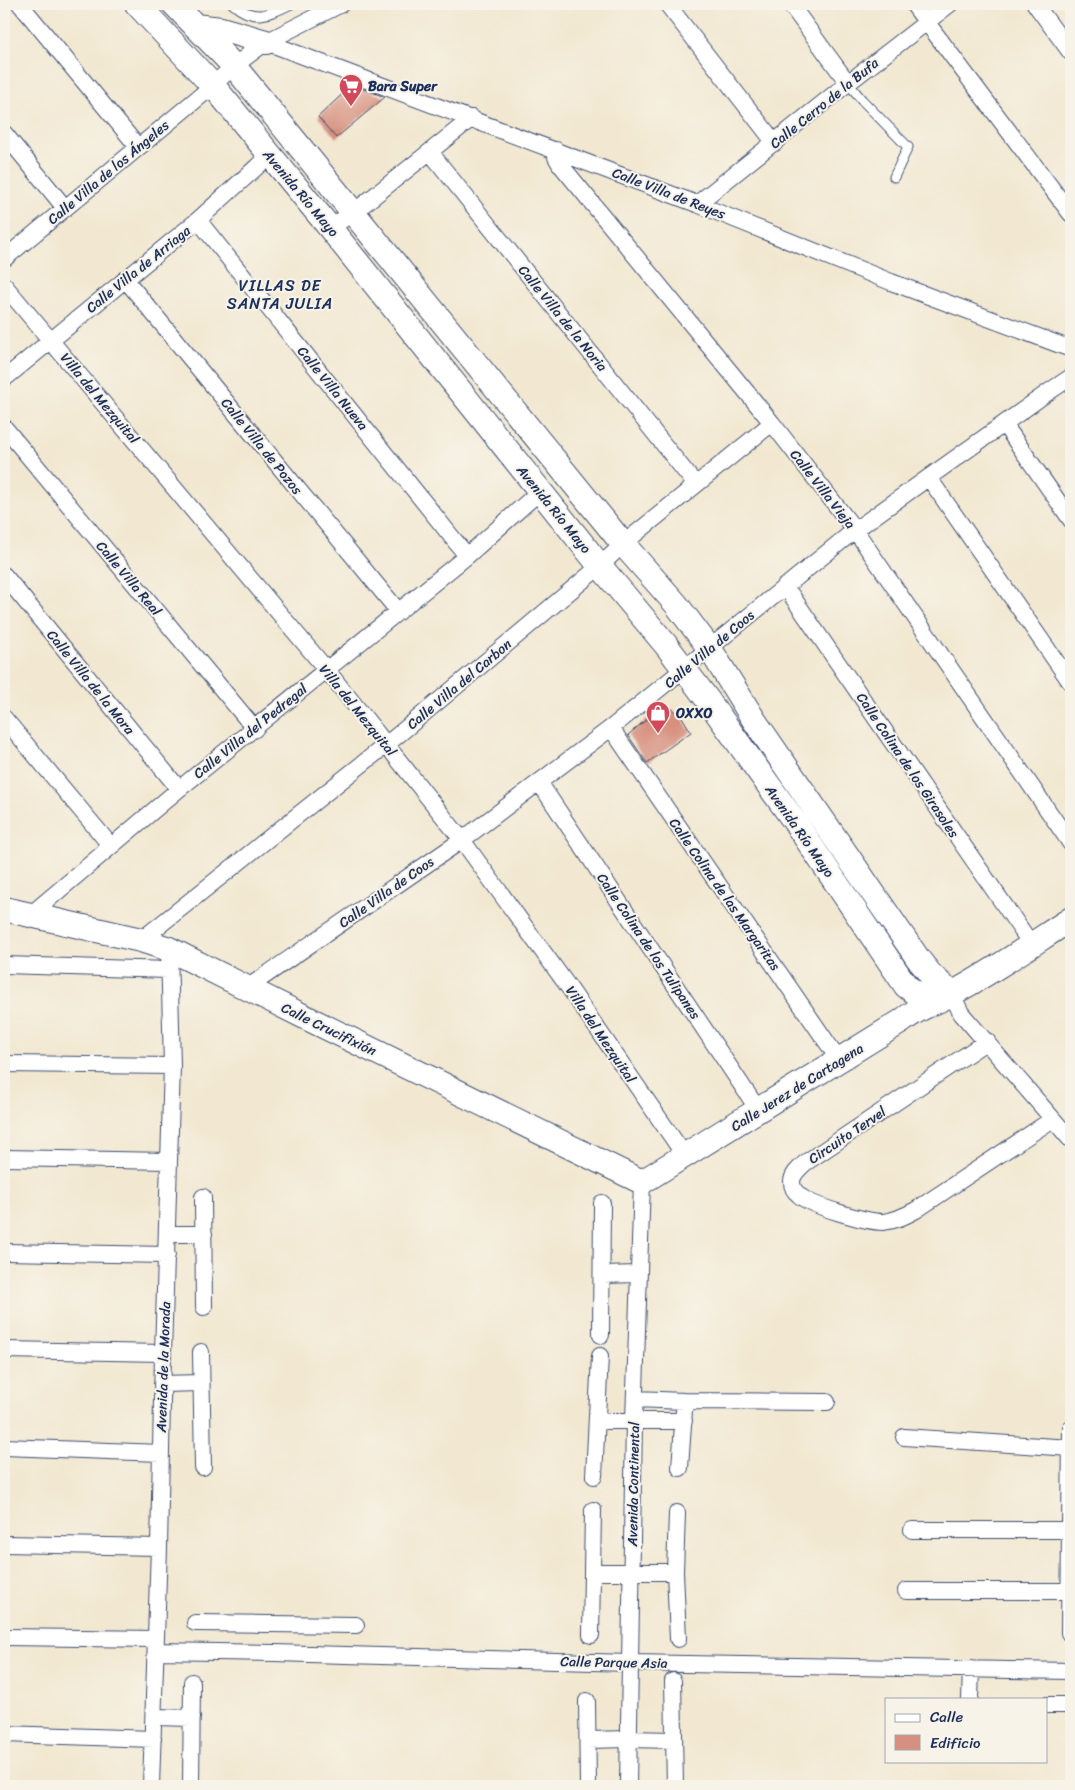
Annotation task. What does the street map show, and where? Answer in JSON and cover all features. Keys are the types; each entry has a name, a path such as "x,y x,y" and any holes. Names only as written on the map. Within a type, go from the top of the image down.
{"street":[{"path":"20,4 138,147"},
{"name":"Avenida Río Mayo","path":"137,4 212,86 270,155 685,670 795,822 906,986 917,994 950,1003"},
{"name":"Calle Villa de los Ángeles","path":"4,259 234,66 266,42 341,4"},
{"path":"667,4 775,143"},
{"path":"790,4 848,83"},
{"path":"913,4 1071,214"},
{"name":"Calle Cerro de la Bufa","path":"698,204 848,83 950,4"},
{"path":"1035,4 1071,53"},
{"path":"186,12 221,29 266,42"},
{"name":"Avenida Río Mayo","path":"186,12 234,66 354,212 623,544 676,604 710,649 754,720 907,944 932,975 950,1003 987,1041 1071,1140"},
{"name":"Calle Villa de Reyes","path":"266,42 698,204 891,282 1071,349"},
{"path":"330,228 354,212 472,118"},
{"path":"4,132 65,208"},
{"name":"Calle Villa Vieja","path":"556,150 556,157 560,164 772,422 855,530 1071,844"},
{"name":"Calle Villa de la Noria","path":"430,152 696,485"},
{"name":"Calle Villa de Arriaga","path":"4,379 198,220 270,155"},
{"name":"Calle Villa Nueva","path":"198,220 467,556"},
{"name":"Calle Villa de Pozos","path":"125,280 399,612"},
{"name":"Villa del Mezquital","path":"4,285 326,669 462,840 570,989 685,1156"},
{"name":"Calle Villa de Coos","path":"248,988 462,840 685,670 855,530 1071,377"},
{"name":"Calle Villa del Carbon","path":"141,940 386,745 600,566 623,544 772,422"},
{"path":"1004,424 1071,520"},
{"name":"Calle Villa Real","path":"4,427 255,729"},
{"path":"929,478 1071,683"},
{"name":"Calle Villa del Pedregal","path":"30,915 179,789 467,556 540,491"},
{"name":"Calle Villa de la Mora","path":"4,575 179,789"},
{"name":"Calle Colina de los Girasoles","path":"785,586 1031,944"},
{"path":"4,718 111,846"},
{"name":"Calle Colina de las Margaritas","path":"611,728 839,1060"},
{"name":"Calle Colina de los Tulipanes","path":"540,782 759,1111"},
{"name":"Calle Crucifixión","path":"4,909 141,940 169,960 248,988 642,1182"},
{"name":"Calle Jerez de Cartagena","path":"642,1182 902,1021 912,1012 924,1006 950,1003 1031,944 1071,919"},
{"path":"4,965 169,960"},
{"name":"Avenida de la Morada","path":"151,1786 172,1066 169,960"},
{"name":"Circuito Tervel","path":"987,1041 805,1163 793,1177 794,1190 808,1202 857,1218 881,1222 894,1220 916,1210 1052,1119"},
{"path":"4,1064 172,1066"},
{"path":"4,1158 169,1161"},
{"name":"Avenida Continental","path":"628,1786 634,1420 642,1182"},
{"path":"203,1197 204,1307"},
{"path":"601,1335 603,1275 602,1203"},
{"path":"167,1234 204,1234"},
{"path":"4,1252 167,1255"},
{"path":"603,1275 638,1274"},
{"path":"4,1350 163,1353"},
{"path":"201,1352 203,1467"},
{"path":"594,1476 600,1356"},
{"path":"162,1384 201,1383"},
{"path":"636,1399 684,1402 827,1402"},
{"path":"680,1468 684,1402"},
{"path":"597,1421 684,1421"},
{"path":"1068,1634 1071,1428"},
{"path":"904,1437 1071,1448"},
{"path":"4,1447 161,1453"},
{"path":"591,1635 593,1510"},
{"path":"677,1513 675,1572 678,1639"},
{"path":"912,1530 1070,1530"},
{"path":"4,1544 159,1546"},
{"path":"592,1572 675,1572"},
{"path":"906,1591 1070,1591"},
{"path":"195,1623 356,1625"},
{"path":"274,1625 274,1653"},
{"name":"Calle Parque Asia","path":"4,1637 274,1653 630,1663 1071,1671"},
{"path":"970,1698 971,1669"},
{"path":"191,1786 192,1682"},
{"path":"673,1682 675,1786"},
{"path":"587,1702 588,1786"},
{"path":"1048,1704 1068,1705"},
{"path":"154,1717 192,1718"},
{"path":"4,1734 153,1739"},
{"path":"588,1740 629,1738 674,1740"}],"lane":[{"path":"233,4 247,14 260,16 291,4"},
{"path":"848,83 908,147 894,177"}],"building":[{"name":"Bara Super","path":"352,85 385,97 336,138 318,117"},
{"name":"OXXO","path":"661,707 672,709 682,717 691,732 647,763 628,735"}],"place":[{"name":"Bara Super","path":"351,107"},
{"name":"OXXO","path":"658,734"}],"district":[{"name":"VILLAS DE SANTA JULIA","path":"280,294"}]}
